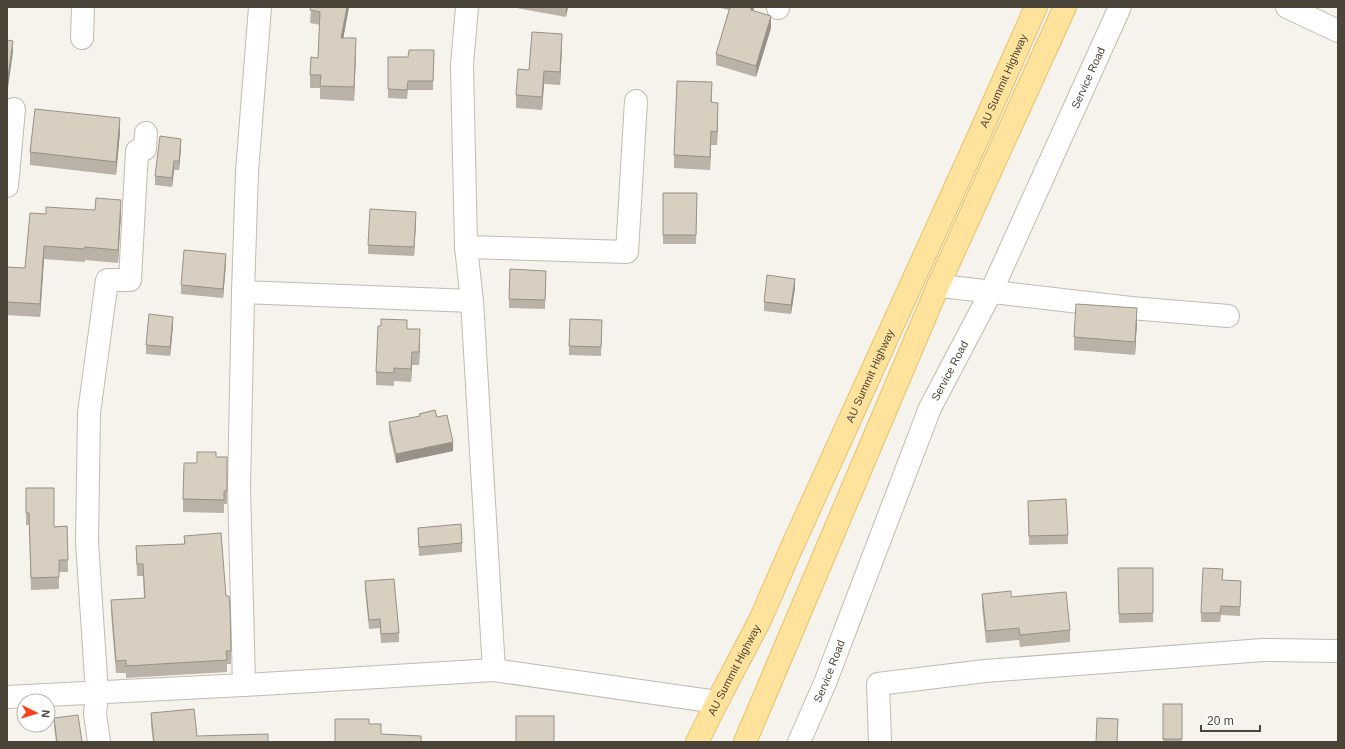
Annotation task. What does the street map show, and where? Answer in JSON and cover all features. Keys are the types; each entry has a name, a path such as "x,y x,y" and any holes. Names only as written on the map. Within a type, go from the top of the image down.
{"main road":[{"name":"AU Summit Highway","path":"697,742 760,620 791,548 1036,7"},
{"path":"745,742 939,284 1065,7"}],"street":[{"path":"82,38 83,7"},
{"path":"244,685 239,488 243,292 247,172 260,7"},
{"path":"467,7 462,65 466,247 472,301 494,670"},
{"name":"Service Road","path":"799,742 825,683 930,408 991,292 1120,7"},
{"path":"1287,7 1338,31"},
{"path":"466,247 627,252 636,101"},
{"path":"7,186 14,109"},
{"path":"99,742 95,714 97,693 87,542 89,413 107,280 130,280 137,151 145,149 146,133"},
{"path":"939,284 940,286 1131,308 1228,316"},
{"path":"243,292 472,301"},
{"path":"880,742 878,684 985,671 1263,650 1338,651"},
{"path":"7,697 494,670 717,702"}],"building":[{"path":"311,7 347,7 341,38 356,38 354,87 320,86 321,75 310,75 311,57 318,58 320,12 310,10"},
{"path":"730,7 751,7 751,10 771,16 756,66 716,54"},
{"path":"532,32 562,34 560,72 544,71 542,97 516,95 518,69 529,70"},
{"path":"7,40 13,41 7,84"},
{"path":"409,50 434,50 433,81 408,81 407,90 388,89 388,57 408,57"},
{"path":"677,81 712,82 711,102 718,103 717,132 711,131 710,157 674,155"},
{"path":"35,109 120,118 116,162 30,152"},
{"path":"160,136 181,139 179,161 174,161 172,178 155,176"},
{"path":"663,193 697,193 696,235 663,235"},
{"path":"96,198 121,200 118,250 85,247 85,249 44,246 40,304 7,302 7,267 25,268 30,213 46,214 46,207 95,210"},
{"path":"370,209 416,212 414,247 368,245"},
{"path":"184,250 226,254 223,289 181,285"},
{"path":"510,269 546,271 545,300 509,299"},
{"path":"767,275 795,279 791,305 764,302"},
{"path":"1076,304 1137,308 1135,342 1074,337"},
{"path":"149,314 173,317 170,347 146,345"},
{"path":"381,319 407,320 407,329 420,329 419,352 412,352 411,369 394,368 394,373 376,372 378,326 381,326"},
{"path":"570,319 602,320 601,347 569,346"},
{"path":"435,410 437,417 447,415 453,442 396,454 389,422 420,416 419,414"},
{"path":"197,452 216,452 216,457 227,457 227,491 224,491 224,500 183,499 184,463 197,463"},
{"path":"26,488 54,488 54,527 67,526 68,560 59,560 59,577 31,578 29,513 26,513"},
{"path":"1066,499 1068,535 1029,536 1028,501"},
{"path":"461,524 462,543 419,547 418,528"},
{"path":"221,533 226,596 229,596 230,608 231,651 226,651 227,660 126,666 126,660 116,661 111,600 145,598 143,564 137,564 136,546 185,544 184,536"},
{"path":"1118,568 1153,568 1153,613 1119,614"},
{"path":"1203,568 1223,569 1222,580 1241,581 1240,607 1221,606 1220,613 1201,613"},
{"path":"394,579 399,633 381,634 380,619 369,620 365,581"},
{"path":"1011,591 1011,597 1066,592 1070,630 1020,635 1019,628 986,631 982,594"},
{"path":"1163,704 1182,704 1182,739 1163,739"},
{"path":"194,709 197,736 268,734 268,742 154,742 151,713"},
{"path":"78,715 82,742 57,742 56,718"},
{"path":"516,716 554,716 554,742 516,742"},
{"path":"1097,718 1118,719 1117,742 1096,742"},
{"path":"335,719 369,719 369,724 381,724 381,734 421,736 421,742 335,742"}]}
